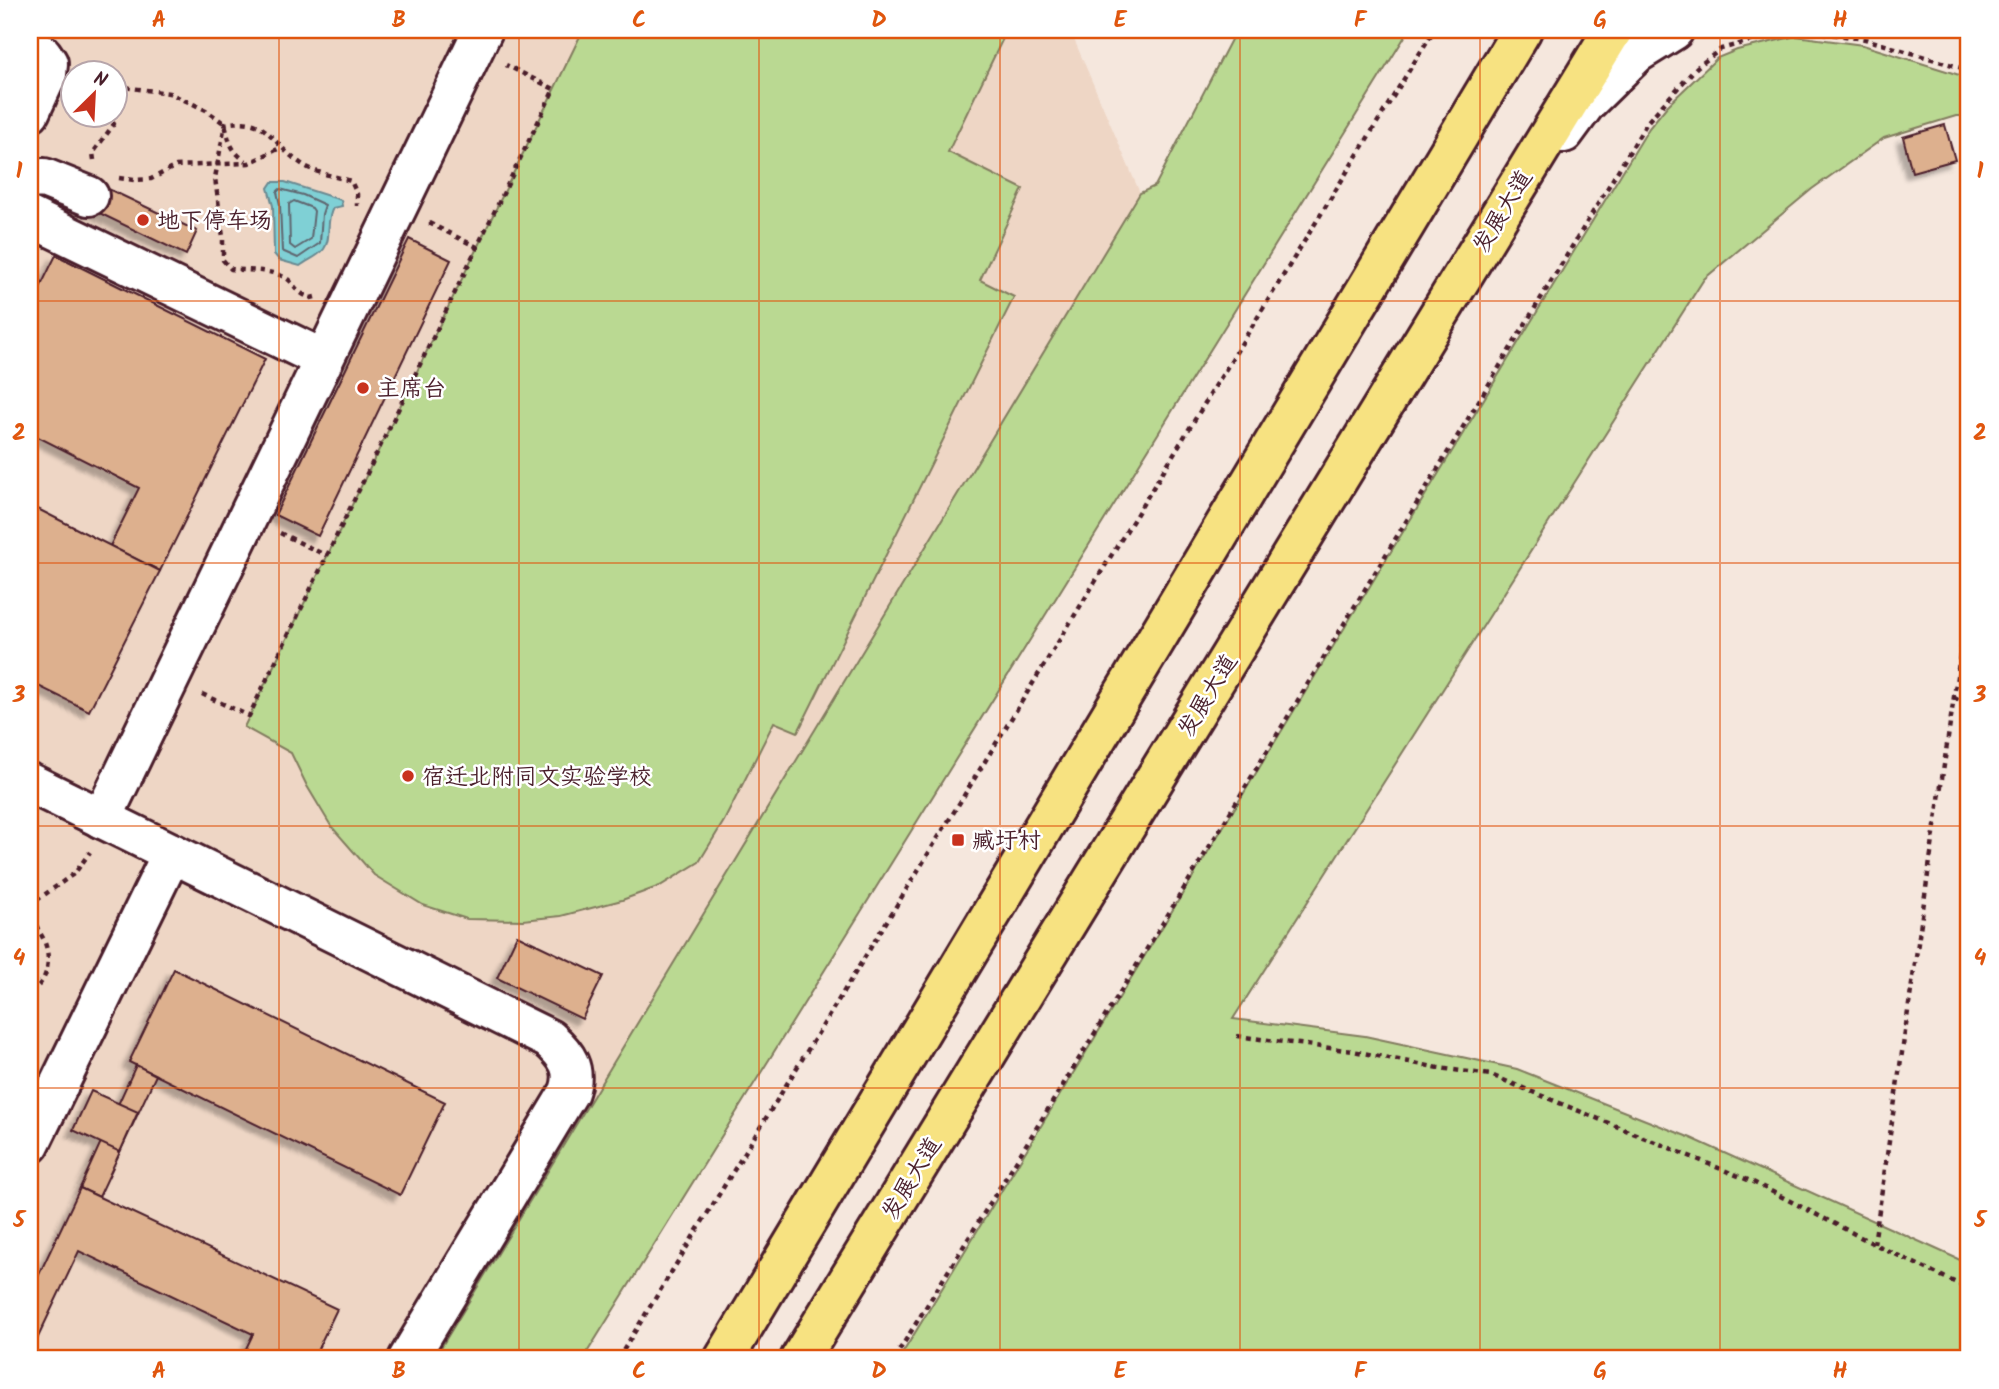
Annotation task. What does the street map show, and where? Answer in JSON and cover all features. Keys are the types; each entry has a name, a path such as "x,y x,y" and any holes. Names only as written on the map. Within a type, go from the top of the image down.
{"main road":[{"path":"724,1359 1521,30"},
{"name":"发展大道","path":"800,1359 1613,30"}],"street":[{"path":"1433,178 1503,30"},
{"path":"1491,229 1586,103 1637,53 1674,30"},
{"path":"102,819 478,39"},
{"path":"30,48 42,54 48,63 47,75 30,112"},
{"path":"30,179 98,179"},
{"path":"30,217 323,359"},
{"path":"30,783 549,1039 561,1049 574,1078 569,1093 408,1359"},
{"path":"30,1144 172,853"}],"path":[{"path":"618,1359 1434,30"},
{"path":"894,1359 1188,882 1648,121 1697,67 1721,49 1790,30"},
{"path":"1802,30 1865,39 1969,71"},
{"path":"169,678 249,716 554,89 478,39"},
{"path":"130,88 169,93 206,110 225,124 234,153 249,163"},
{"path":"225,124 240,121 254,123 267,130 306,167 351,180 357,194 357,209"},
{"path":"225,124 217,163 215,194 223,237 223,260 231,269 275,274 289,279 294,289 311,298 340,276 356,294"},
{"path":"110,130 93,153 98,179 151,179 176,166 249,163 282,147"},
{"path":"397,207 477,247"},
{"path":"248,517 327,556"},
{"path":"1874,1244 1969,594"},
{"path":"1954,698 1969,705"},
{"path":"30,991 44,978 49,962 46,945 36,922 37,900 75,873 88,857 102,819"},
{"path":"1237,1036 1353,1051 1491,1075 1753,1182 1969,1289"}],"shaded area":[{"name":"宿迁北附同文实验学校","path":"30,30 1070,30 1140,193 434,1359 30,1359"}],"green space":[{"path":"583,30 1007,30 948,152 1023,189 980,280 1014,297 798,732 774,722 724,821 699,862 660,886 622,900 561,916 523,920 467,919 423,905 374,875 331,826 291,753 244,727"},
{"path":"1236,30 1409,30 583,1359 434,1359 1140,193 1155,186"},
{"path":"1796,36 1863,45 1969,78 1969,116 1956,116 1884,138 1812,189 1704,279 1233,1019 1365,1036 1517,1069 1691,1138 1969,1264 1969,1359 899,1359 1649,128 1667,106 1717,58 1737,50"}],"water":[{"path":"272,182 285,182 341,200 342,206 333,208 329,218 328,240 324,249 300,266 279,260 274,254 273,206 268,188"}],"building":[{"path":"1945,125 1955,160 1912,172 1903,137"},
{"name":"地下停车场","path":"100,185 197,231 186,255 89,208"},
{"name":"主席台","path":"409,239 451,260 318,536 275,515"},
{"path":"56,255 265,359 160,571 110,546 139,488 30,433 30,308"},
{"path":"30,505 160,571 89,711 30,682"},
{"path":"517,935 603,976 582,1019 497,978"},
{"path":"174,969 445,1102 400,1195 129,1062"},
{"path":"136,1065 156,1075 99,1197 80,1188"},
{"path":"91,1091 138,1112 120,1152 73,1130"},
{"path":"80,1188 337,1309 313,1359 241,1359 253,1334 79,1251 30,1354 30,1278 36,1281"}],"place":[{"name":"地下停车场","path":"143,220"},
{"name":"主席台","path":"363,388"},
{"name":"宿迁北附同文实验学校","path":"408,776"},
{"name":"臧圩村","path":"958,840"}]}
